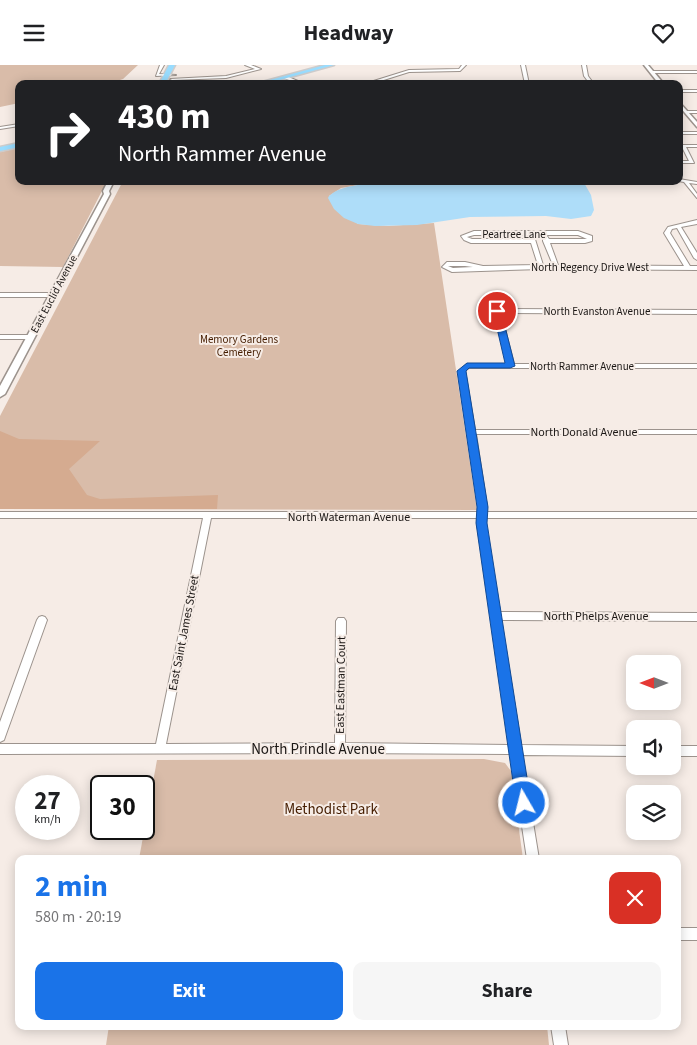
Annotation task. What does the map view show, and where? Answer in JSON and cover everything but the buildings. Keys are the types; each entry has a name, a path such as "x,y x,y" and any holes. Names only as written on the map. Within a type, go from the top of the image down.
{"main road":[{"path":"170,78 172,65"},
{"path":"170,78 179,65"},
{"path":"273,80 331,65"},
{"path":"646,65 659,80"},
{"path":"683,108 697,125"},
{"path":"0,149 15,146"},
{"name":"East Euclid Avenue","path":"0,393 107,194 106,191 109,185"},
{"name":"East Euclid Avenue","path":"107,194 111,192 115,185"}],"street":[{"path":"162,65 157,75 170,78 226,77 259,69 246,65"},
{"path":"379,80 409,71 460,70 464,65"},
{"path":"523,65 526,80"},
{"path":"584,65 586,76 589,80"},
{"path":"652,72 697,72"},
{"path":"285,77 293,80"},
{"path":"683,91 697,91"},
{"path":"686,111 697,111"},
{"path":"0,128 15,126"},
{"path":"683,133 697,133"},
{"path":"683,146 697,146"},
{"path":"683,149 692,162 683,162"},
{"path":"683,181 697,183"},
{"path":"686,181 697,197"},
{"path":"688,268 667,233 670,229 678,226 697,222"},
{"path":"678,226 697,258"},
{"name":"Peartree Lane","path":"533,241 470,241 464,236 474,233 578,233 587,235 590,239 585,241 546,241"},
{"path":"531,234 541,267"},
{"path":"543,234 556,267"},
{"name":"North Regency Drive West","path":"483,268 456,263 447,264 445,267 452,270 541,267 697,268"},
{"path":"0,295 53,295"},
{"path":"497,311 510,366"},
{"name":"North Evanston Avenue","path":"497,311 697,311"},
{"path":"0,337 31,337"},
{"name":"North Rammer Avenue","path":"471,432 462,371 467,366 697,366"},
{"path":"471,432 483,507 481,523 531,855"},
{"name":"North Donald Avenue","path":"471,432 697,432"},
{"name":"North Waterman Avenue","path":"0,515 207,517 697,515"},
{"name":"East Saint James Street","path":"160,749 207,517"},
{"name":"North Phelps Avenue","path":"495,615 697,617"},
{"path":"0,737 42,620"},
{"name":"East Eastman Court","path":"340,748 341,621"},
{"name":"North Prindle Avenue","path":"0,749 340,748 626,751"},
{"path":"681,751 697,751"},
{"path":"681,934 697,934"},
{"path":"559,1030 561,1045"}],"green space":[{"path":"0,65 138,65 120,80 15,80 15,104 0,107"},
{"path":"15,149 15,185 105,185 63,267 0,266 0,152"},
{"name":"Memory Gardens Cemetery","path":"121,185 358,185 341,188 329,196 358,224 388,226 434,223 477,510 0,509 0,416"},
{"name":"Methodist Park","path":"484,759 505,763 511,771 522,855 140,855 142,840 155,840 154,775 157,760"},
{"path":"108,1030 547,1030 549,1045 106,1045"}],"shaded area":[{"path":"0,431 19,439 100,441 69,469 87,495 100,499 218,495 217,509 0,509"}],"water":[{"path":"585,185 591,195 594,210 591,216 571,219 546,216 470,217 417,225 375,226 358,224 344,218 334,209 328,198 329,196 340,189 353,186"}],"route":[{"path":"497,311 510,366 467,366 462,371 483,507 481,523 524,803"}]}
